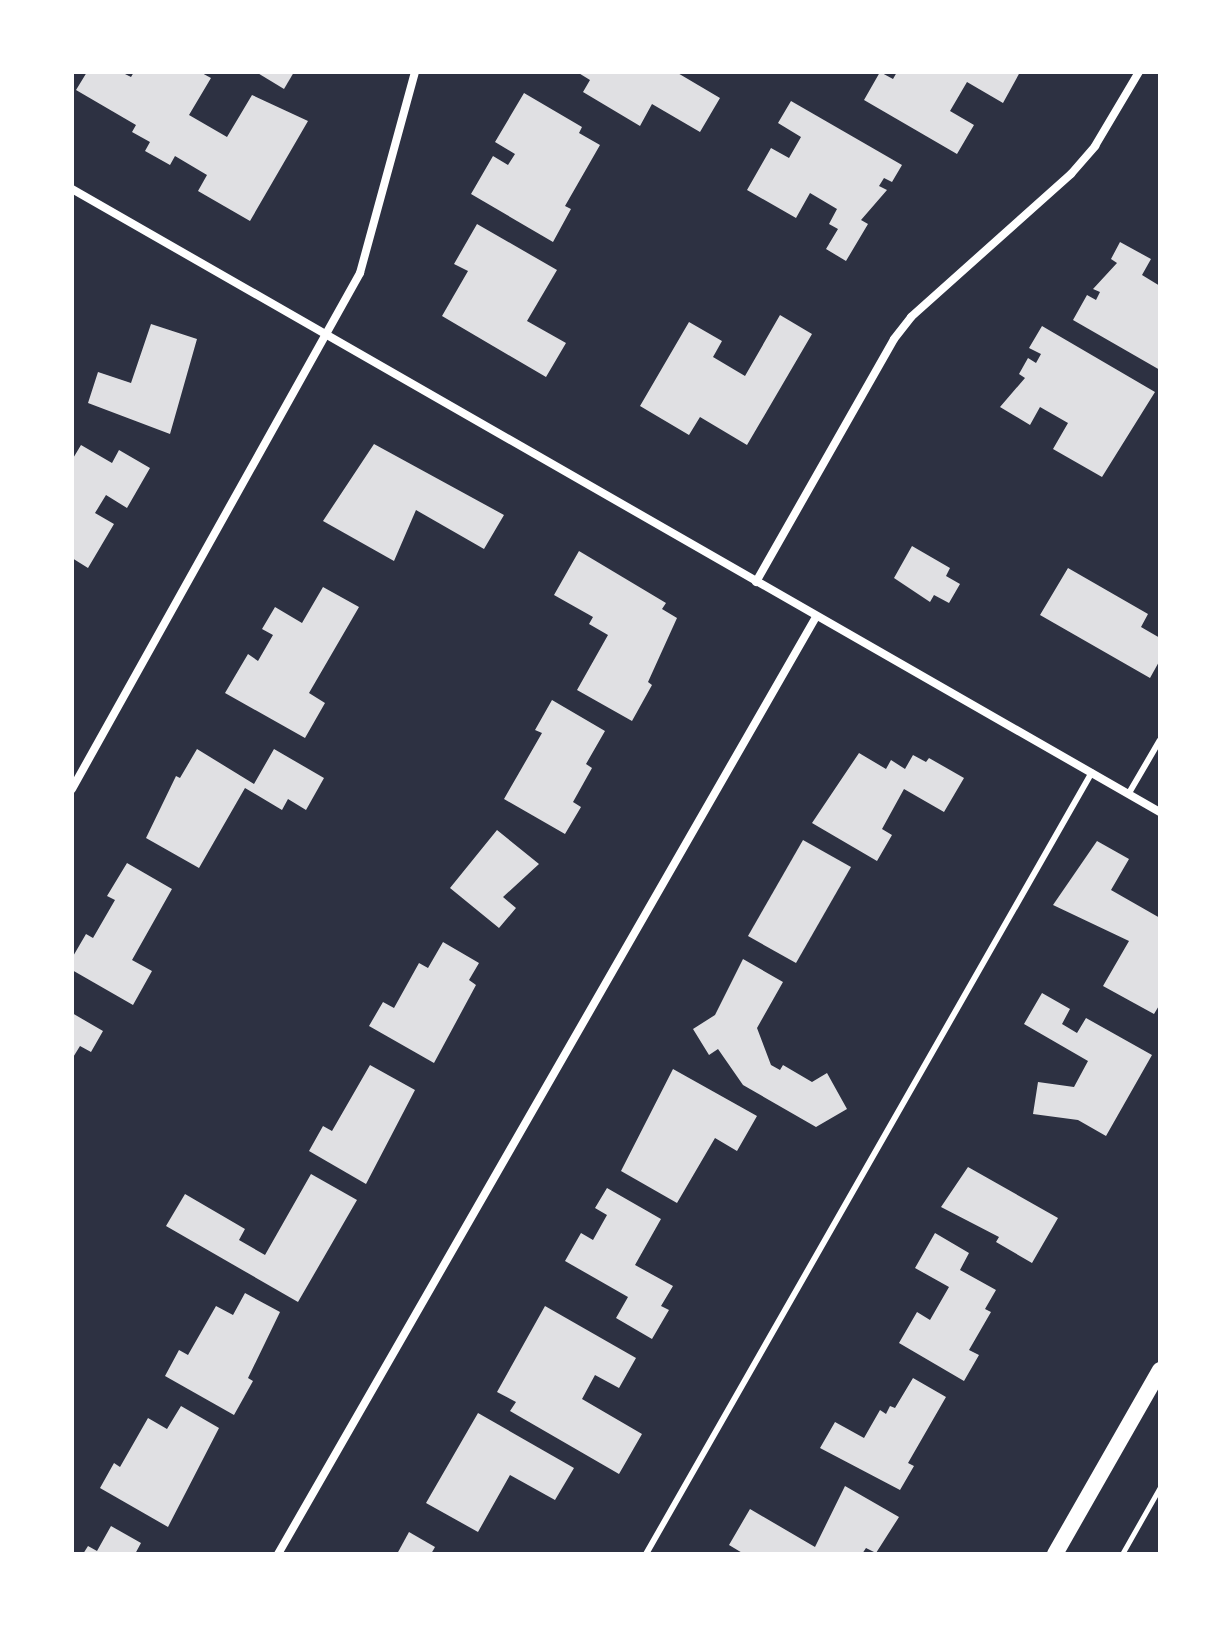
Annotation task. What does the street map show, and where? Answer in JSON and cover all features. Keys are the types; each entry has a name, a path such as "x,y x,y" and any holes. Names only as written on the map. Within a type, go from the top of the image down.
{"main road":[{"path":"1055,1554 1160,1370"}],"street":[{"path":"72,789 328,336 360,273 415,72"},
{"path":"756,582 894,339 911,317 1071,174 1095,146 1139,72"},
{"path":"72,189 1160,812"},
{"path":"278,1554 816,617"}],"lane":[{"path":"1129,793 1160,740"},
{"path":"646,1554 1092,772"}],"path":[{"path":"1122,1554 1160,1487"}],"building":[{"path":"87,72 121,72 131,77 134,72 200,72 211,78 189,115 227,137 252,95 308,121 250,221 198,191 207,175 175,156 170,165 145,151 150,142 132,132 136,125 76,90"},
{"path":"256,72 294,72 284,89"},
{"path":"577,72 676,72 720,98 700,132 652,104 640,126 583,92 590,80"},
{"path":"880,72 893,79 897,72 1020,72 1003,103 967,82 950,111 974,125 957,154 864,100"},
{"path":"524,93 582,127 579,133 600,145 565,206 571,209 553,242 471,194 493,156 508,165 515,154 495,142"},
{"path":"791,101 902,165 892,182 884,178 879,186 887,190 861,220 868,224 846,261 826,249 838,229 829,224 837,209 810,193 796,218 747,190 771,148 789,158 801,137 778,123"},
{"path":"477,224 557,270 527,321 566,343 546,377 442,316 468,271 454,264"},
{"path":"1120,242 1151,259 1142,275 1160,286 1160,370 1073,320 1087,295 1096,300 1100,292 1093,289 1117,263 1111,259"},
{"path":"780,315 812,334 747,445 700,417 689,435 640,406 689,322 722,341 713,357 745,376"},
{"path":"151,324 197,339 170,434 88,403 98,372 131,383"},
{"path":"1042,326 1155,392 1102,477 1053,449 1068,423 1040,407 1030,425 1000,407 1025,378 1019,374 1028,358 1036,363 1041,354 1029,348"},
{"path":"374,444 504,515 484,549 416,510 394,561 323,521"},
{"path":"81,445 112,463 119,450 150,468 127,508 106,495 95,513 114,524 88,568 72,558 72,460"},
{"path":"912,546 950,568 946,576 960,584 949,603 934,595 930,602 894,578"},
{"path":"579,551 666,603 662,609 677,618 648,682 652,685 632,721 577,690 608,635 589,624 593,617 554,595"},
{"path":"1068,568 1148,614 1141,627 1160,638 1160,660 1150,678 1040,615"},
{"path":"323,587 359,607 309,693 325,703 305,738 225,693 248,654 258,661 273,635 262,629 275,607 302,623"},
{"path":"552,700 605,731 586,764 592,768 573,802 581,807 565,834 504,799 542,733 535,730"},
{"path":"197,749 254,784 274,749 324,778 306,810 288,799 282,810 245,788 199,868 146,838 176,776 180,778"},
{"path":"859,753 886,769 891,760 905,769 913,755 926,762 929,758 964,778 944,812 904,789 882,829 892,835 877,861 812,823"},
{"path":"497,830 539,864 503,897 516,908 499,928 450,888"},
{"path":"803,840 851,867 796,963 748,936"},
{"path":"1097,841 1129,859 1111,890 1160,918 1160,1004 1154,1014 1103,986 1129,941 1053,905"},
{"path":"127,863 172,889 132,960 152,971 133,1005 72,970 72,958 86,934 93,938 115,900 107,896"},
{"path":"443,942 479,963 469,980 476,985 434,1063 369,1026 383,1002 394,1008 419,963 428,968"},
{"path":"743,959 783,982 757,1028 771,1065 780,1070 783,1065 812,1082 827,1073 847,1109 816,1127 743,1085 718,1049 709,1055 693,1029 715,1015"},
{"path":"1042,993 1070,1009 1062,1024 1077,1033 1086,1018 1152,1055 1106,1136 1078,1120 1033,1114 1038,1082 1074,1087 1088,1061 1024,1024"},
{"path":"72,1013 103,1031 91,1052 80,1046 72,1059"},
{"path":"370,1065 415,1090 366,1184 309,1151 323,1126 332,1131"},
{"path":"673,1069 757,1116 737,1151 715,1138 677,1203 621,1171"},
{"path":"968,1167 1058,1218 1032,1263 996,1242 999,1237 941,1207"},
{"path":"311,1174 357,1200 298,1302 166,1226 185,1194 245,1229 239,1240 265,1255"},
{"path":"607,1188 661,1219 635,1265 673,1286 661,1306 669,1310 652,1339 616,1318 628,1297 565,1261 581,1233 593,1240 607,1215 595,1208"},
{"path":"935,1233 969,1253 960,1270 996,1290 985,1309 991,1312 969,1350 979,1355 964,1381 899,1343 917,1312 930,1320 949,1287 915,1268"},
{"path":"245,1293 280,1312 248,1378 253,1381 234,1415 165,1376 179,1350 188,1355 216,1306 233,1315"},
{"path":"545,1306 636,1358 619,1388 595,1375 582,1399 642,1434 619,1474 510,1411 516,1402 497,1392"},
{"path":"913,1378 946,1397 908,1463 914,1466 900,1490 820,1448 835,1422 864,1438 880,1410 886,1414 890,1406 895,1408"},
{"path":"181,1406 219,1428 168,1527 100,1488 114,1463 120,1467 148,1418 167,1429"},
{"path":"478,1413 574,1468 555,1500 510,1475 478,1532 426,1503"},
{"path":"845,1486 899,1517 876,1553 866,1548 862,1554 744,1554 729,1545 750,1509 815,1547"},
{"path":"111,1526 141,1543 135,1554 83,1554 88,1546 97,1551"},
{"path":"409,1532 435,1547 431,1554 397,1554"}]}
